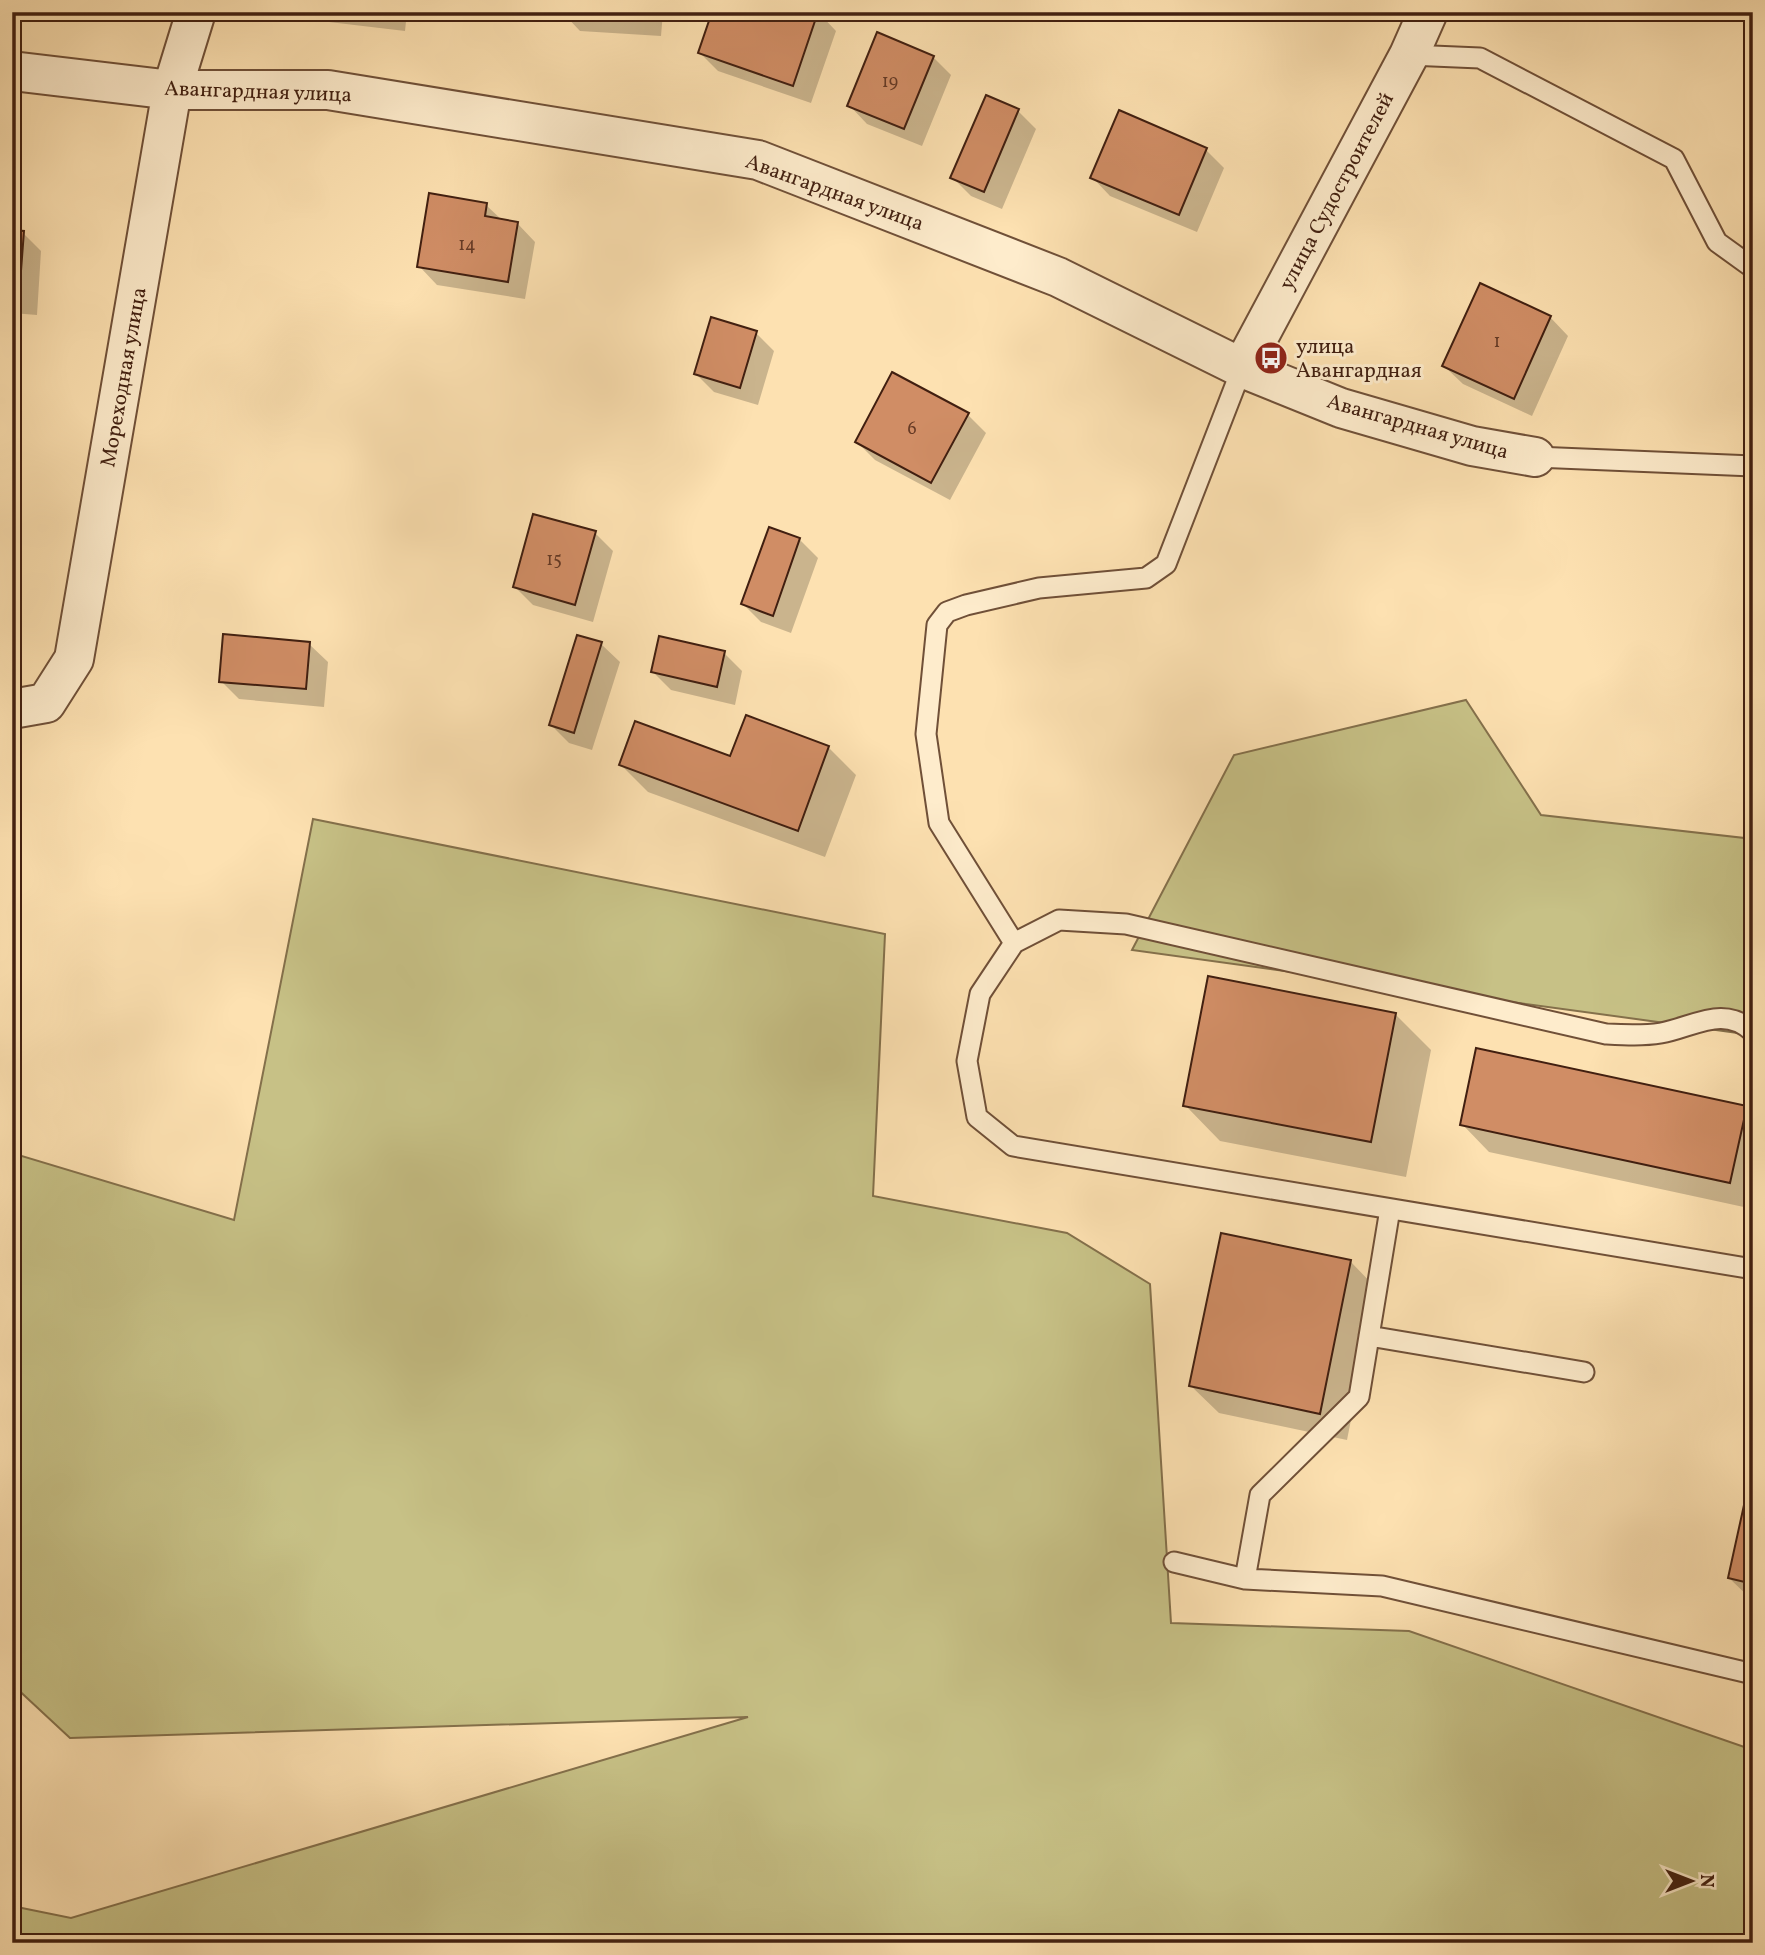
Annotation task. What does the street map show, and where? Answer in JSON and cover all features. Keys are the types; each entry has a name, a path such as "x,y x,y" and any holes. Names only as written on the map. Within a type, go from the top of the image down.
{"street":[{"name":"Мореходная улица","path":"12,709 46,703 74,659 172,90 196,12"},
{"name":"улица Судостроителей","path":"1242,368 1409,55 1428,12"},
{"name":"Авангардная улица","path":"12,71 172,90 328,90 758,160 1058,277 1242,368 1341,408 1472,446 1535,457"}],"lane":[{"path":"1409,55 1480,58 1674,159 1717,242 1753,268"},
{"path":"1014,943 939,823 926,734 937,625 947,612 966,605 1039,588 1146,578 1166,564 1242,368"},
{"path":"1535,457 1753,466"},
{"path":"1753,1032 1742,1021 1730,1017 1661,1033 1634,1036 1606,1034 1126,924 1059,920 1014,943 980,994 967,1061 977,1117 1013,1146 1753,1269"},
{"path":"1245,1579 1260,1496 1359,1397 1390,1209"},
{"path":"1369,1336 1584,1372"},
{"path":"1174,1562 1245,1579 1381,1587 1753,1674"}],"shaded area":[{"path":"1466,700 1541,815 1753,839 1753,1035 1132,950 1234,755"},
{"path":"313,819 885,934 873,1196 1067,1233 1150,1284 1171,1623 1409,1631 1753,1750 1753,1943 12,1943 12,1906 71,1918 748,1717 70,1738 12,1684 12,1153 234,1220"}],"building":[{"path":"560,12 644,12 643,19"},
{"path":"712,12 818,12 793,86 698,53"},
{"path":"877,32 934,56 904,129 847,106"},
{"path":"986,95 1019,109 984,192 950,178"},
{"path":"1119,110 1207,148 1179,215 1090,178"},
{"path":"429,193 487,203 485,216 518,222 508,282 417,267"},
{"path":"12,230 24,231 19,297 12,297"},
{"path":"1480,283 1551,316 1514,399 1442,366"},
{"path":"711,317 757,331 740,388 694,374"},
{"path":"892,372 969,413 931,483 855,442"},
{"path":"533,514 596,531 575,605 513,587"},
{"path":"769,527 800,538 773,616 741,604"},
{"path":"223,634 310,642 306,689 219,682"},
{"path":"577,635 602,642 574,733 549,725"},
{"path":"659,636 725,651 717,687 651,672"},
{"path":"746,715 829,746 798,831 619,765 635,721 730,756"},
{"path":"1208,976 1396,1013 1371,1142 1183,1106"},
{"path":"1476,1048 1747,1106 1730,1183 1460,1125"},
{"path":"1221,1233 1351,1260 1320,1414 1189,1386"},
{"path":"1753,1464 1753,1584 1728,1578"}],"place":[{"name":"улица Авангардная","path":"1271,358"}]}
